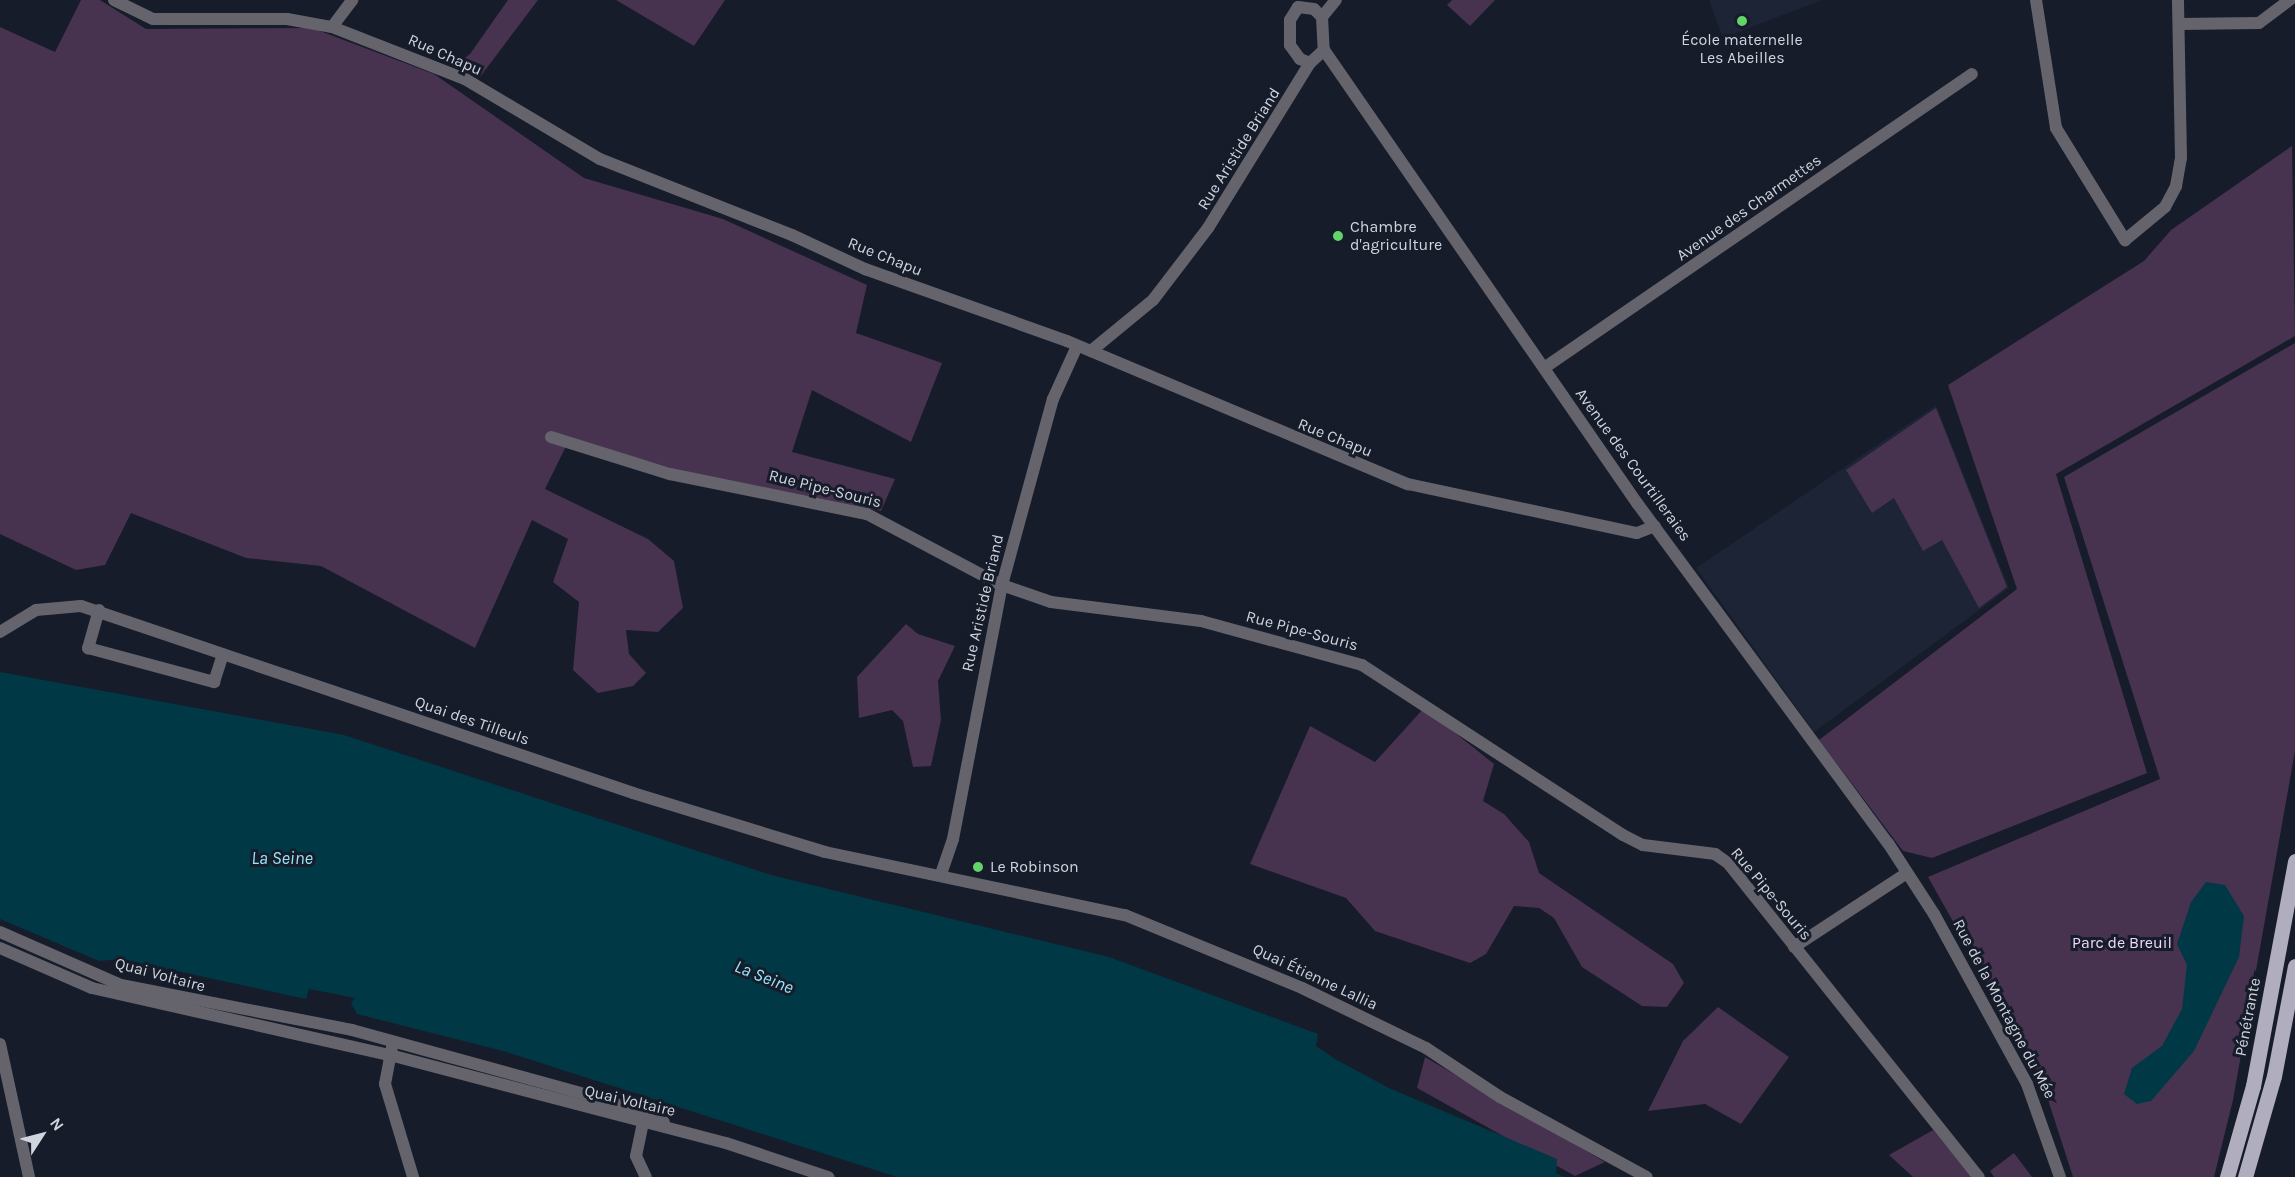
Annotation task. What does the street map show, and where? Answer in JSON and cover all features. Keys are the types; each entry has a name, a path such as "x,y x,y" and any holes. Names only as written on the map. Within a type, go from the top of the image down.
{"main road":[{"name":"Pénétrante","path":"2227,1177 2253,1086 2295,861"},
{"path":"2245,1177 2274,1076 2295,966"}],"street":[{"name":"Rue Chapu","path":"114,0 153,19 287,19 332,27 465,79 600,159 792,235 865,269 1091,351 1408,484 1637,533 1655,526"},
{"path":"332,27 352,0"},
{"path":"1322,17 1336,0"},
{"path":"2036,0 2056,129 2125,240 2165,207 2176,186 2181,158 2178,0"},
{"path":"2179,24 2259,23 2290,0"},
{"path":"1310,63 1300,59 1290,45 1290,20 1295,4 1314,9 1322,17 1324,50"},
{"name":"Rue Aristide Briand","path":"1091,351 1153,300 1208,228 1310,63 1324,50"},
{"name":"Avenue des Courtilleraies","path":"1324,50 1655,526 1921,894"},
{"name":"Avenue des Charmettes","path":"1544,368 1972,74"},
{"name":"Rue Aristide Briand","path":"941,874 953,839 1002,585 1053,399 1077,346"},
{"name":"Rue Pipe-Souris","path":"551,436 670,474 867,514 1002,585 1099,612 1201,621 1362,665 1623,835 1642,845 1715,854 1728,863 1979,1177"},
{"name":"Quai des Tilleuls","path":"0,632 36,610 81,606 99,610 223,654 748,829 845,857 941,874"},
{"path":"99,610 88,648 214,682 223,654"},
{"path":"1794,947 1907,873"},
{"name":"Quai Étienne Lallia","path":"941,874 1086,904 1178,933 1426,1048 1500,1097 1647,1177"},
{"name":"Rue de la Montagne du Mée","path":"1921,894 2027,1084 2060,1177"},
{"name":"Quai Voltaire","path":"0,932 121,985 391,1048 643,1118 828,1177"},
{"name":"Quai Voltaire","path":"0,948 92,988 391,1048"},
{"path":"0,1044 29,1177"},
{"path":"391,1048 387,1096 413,1177"},
{"path":"643,1118 636,1156 646,1177"}],"shaded area":[{"name":"École maternelle Les Abeilles","path":"1709,0 1822,0 1723,38"},
{"path":"1936,405 2009,588 1814,732 1696,568"}],"green space":[{"path":"81,0 100,0 146,29 312,28 434,74 584,178 723,219 867,285 856,333 942,363 911,442 812,390 792,452 895,479 881,511 674,469 570,438 545,489 648,539 674,561 683,608 658,632 626,630 629,654 646,673 633,686 598,693 573,670 579,602 553,582 568,539 532,520 475,648 321,566 246,558 131,513 105,565 76,570 0,534 0,27 55,52"},
{"path":"508,0 538,0 480,77 458,63 470,54"},
{"path":"616,0 725,0 694,46"},
{"path":"1452,0 1495,0 1470,26 1447,5"},
{"path":"2292,146 2295,336 2056,474 2147,773 1932,858 1903,851 1819,740 2017,589 1948,385 2144,261 2171,230"},
{"name":"Parc de Breuil","path":"2295,343 2295,751 2233,1100 2214,1177 2073,1177 2041,1078 1928,877 2160,779 2064,477"},
{"path":"1936,408 2007,587 1979,608 1942,540 1923,551 1894,498 1872,513 1846,470"},
{"path":"906,624 918,634 955,646 938,681 941,720 931,766 913,767 903,721 892,710 859,718 857,677"},
{"path":"1424,708 1494,764 1483,801 1504,814 1529,842 1539,873 1673,964 1684,983 1667,1007 1642,1006 1582,967 1554,918 1539,908 1514,906 1486,954 1470,963 1375,931 1346,898 1250,864 1310,726 1375,762"},
{"path":"1718,1007 1789,1057 1741,1124 1705,1104 1648,1111 1683,1041"},
{"path":"1425,1057 1605,1162 1575,1176 1417,1088"},
{"path":"1933,1130 1972,1177 1913,1177 1889,1155"},
{"path":"2014,1153 2032,1177 1994,1177 1990,1171"}],"water":[{"name":"La Seine","path":"0,672 344,735 771,875 1109,957 1318,1034 1316,1046 1335,1059 1389,1088 1557,1159 1556,1173 1564,1177 897,1177 503,1051 357,1014 351,1003 355,998 309,989 306,999 122,959 99,961 0,919"},
{"path":"2206,882 2225,885 2244,916 2239,957 2194,1051 2151,1101 2137,1104 2124,1094 2132,1068 2162,1046 2182,1009 2187,965 2177,944 2191,902"}],"place":[{"name":"École maternelle Les Abeilles","path":"1742,21"},
{"name":"Chambre d'agriculture","path":"1338,236"},
{"name":"Le Robinson","path":"978,867"}]}
